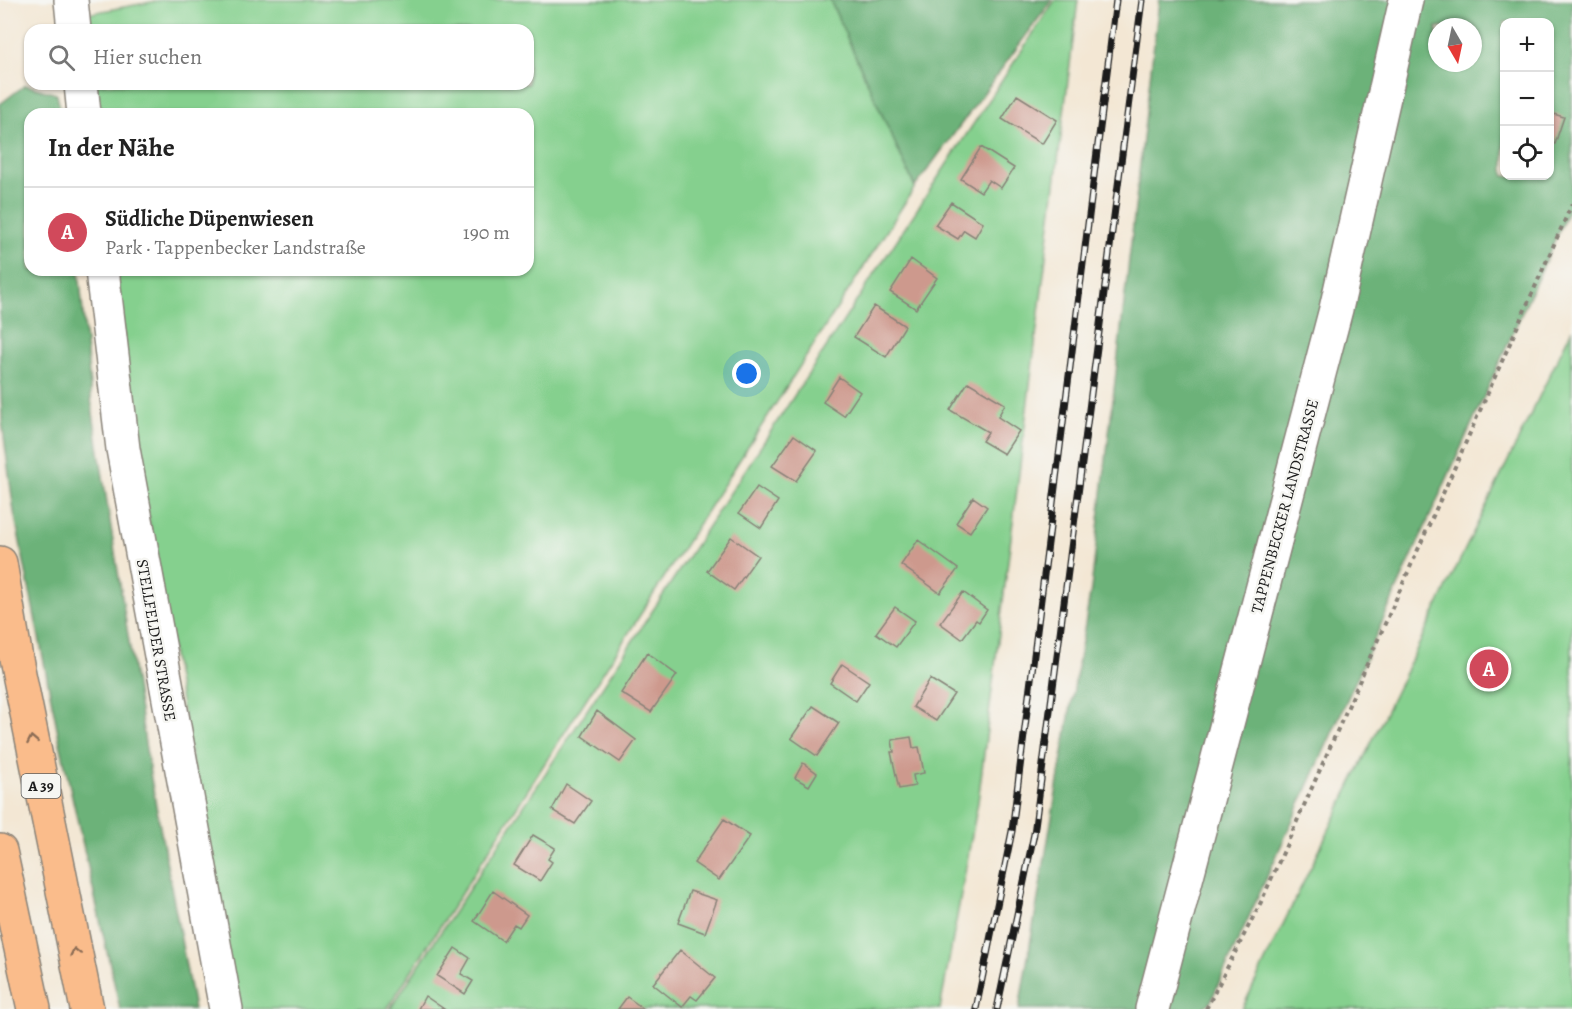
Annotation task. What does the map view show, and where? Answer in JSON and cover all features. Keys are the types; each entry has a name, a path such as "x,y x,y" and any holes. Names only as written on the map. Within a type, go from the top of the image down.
{"highway":[{"name":"A 39","path":"0,563 16,658 87,1009"},
{"path":"0,851 34,1009"}],"street":[{"path":"71,0 73,24"},
{"name":"TAPPENBECKER LANDSTRASSE","path":"1152,1009 1336,309 1406,0"},
{"path":"82,90 83,108"},
{"name":"STELLFELDER STRASSE","path":"103,276 123,449 225,1009"}],"path":[{"path":"1206,1009 1261,902 1572,204"}],"green space":[{"path":"162,0 830,0 915,187 387,1009 236,1009 136,449 117,276 534,276 534,108 96,108 95,90 534,90 534,24 87,24 86,14"},
{"path":"830,0 1052,0 915,187"},
{"path":"1055,0 1078,0 978,802 940,1009 390,1009"},
{"path":"1159,0 1572,0 1572,202 1210,1003 1201,1009 1019,1009 1091,589"},
{"path":"24,86 24,90 43,90 57,94 60,108 24,108 24,276 80,276 92,407 149,768 194,1009 120,1009 60,743 14,512 2,422 0,104"},
{"path":"1572,329 1572,1009 1242,1009"}],"building":[{"path":"1017,95 1057,120 1042,144 1002,119"},
{"path":"1554,114 1564,117 1554,144"},
{"path":"981,147 1014,168 1001,188 989,180 981,192 961,179"},
{"path":"951,202 983,223 975,237 964,230 958,239 935,225"},
{"path":"911,259 937,278 916,309 890,292"},
{"path":"874,306 905,326 886,357 854,337"},
{"path":"839,377 860,392 844,416 823,402"},
{"path":"968,382 1005,404 998,417 1019,431 1004,454 982,441 988,432 950,410"},
{"path":"794,435 817,451 796,481 772,466"},
{"path":"757,487 778,501 761,528 739,513"},
{"path":"973,497 987,507 970,532 956,523"},
{"path":"731,537 758,556 734,590 707,571"},
{"path":"918,540 958,569 940,593 901,565"},
{"path":"963,592 987,610 979,622 976,620 962,639 940,623"},
{"path":"895,607 915,621 896,647 876,633"},
{"path":"647,653 677,675 651,712 621,693"},
{"path":"842,664 869,682 856,701 830,683"},
{"path":"930,679 954,694 936,721 913,707"},
{"path":"813,706 839,723 817,756 791,738"},
{"path":"597,711 636,740 620,762 582,736"},
{"path":"911,737 913,748 919,747 924,773 913,775 915,786 899,789 891,752 894,752 892,740"},
{"path":"803,763 817,773 809,786 795,778"},
{"path":"566,784 591,801 575,824 552,810"},
{"path":"724,819 750,836 719,880 694,863"},
{"path":"533,835 555,848 548,859 552,862 540,881 514,865"},
{"path":"493,891 527,915 519,927 514,924 503,941 474,921"},
{"path":"690,891 717,900 705,933 678,923"},
{"path":"455,948 470,958 461,974 473,981 465,994 437,976"},
{"path":"680,950 715,978 697,1000 691,996 682,1007 653,984"},
{"path":"425,996 444,1009 418,1009"},
{"path":"627,997 644,1009 618,1009"}],"railway":[{"path":"976,1009 1012,831 1116,0"},
{"path":"997,1009 1034,834 1142,0"}],"place":[{"name":"Südliche Düpenwiesen","path":"1489,669"}]}
